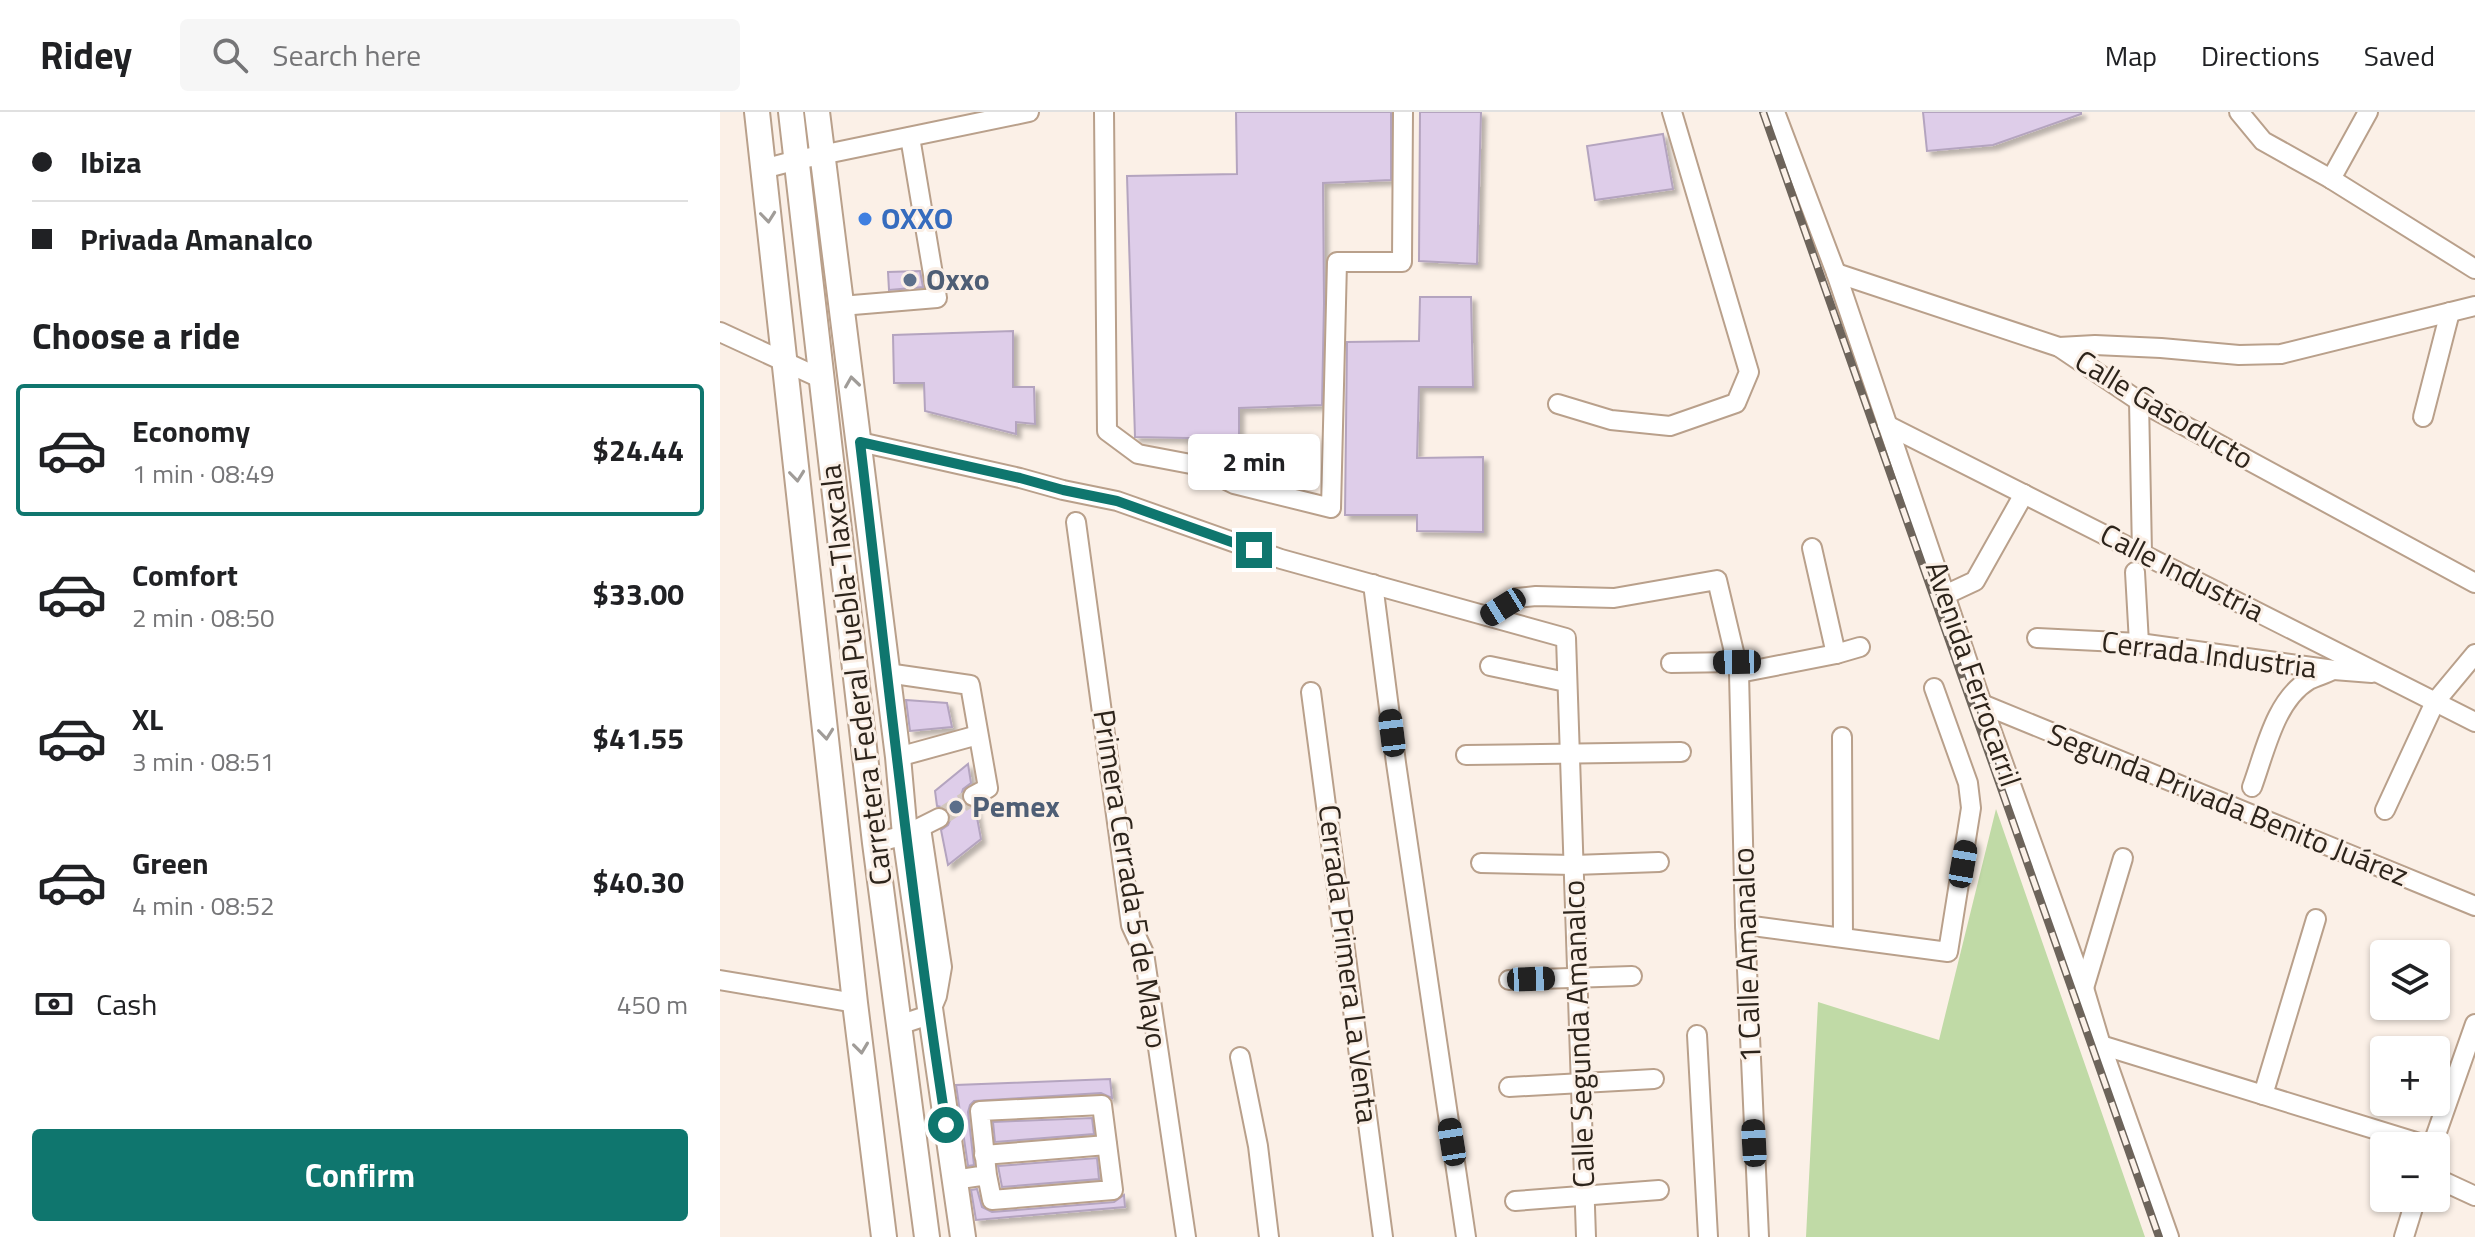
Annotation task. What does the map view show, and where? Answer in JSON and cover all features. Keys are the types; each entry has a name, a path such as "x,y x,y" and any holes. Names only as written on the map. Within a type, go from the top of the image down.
{"main road":[{"name":"Carretera Federal Puebla-Tlaxcala","path":"757,112 855,1003 884,1236"},
{"name":"Carretera Federal Puebla-Tlaxcala","path":"791,112 875,843 926,1224"},
{"name":"Carretera Federal Puebla-Tlaxcala","path":"817,112 898,757 913,832 929,1015 963,1237"},
{"path":"884,1236 926,1224 956,1191"}],"street":[{"path":"763,169 1029,112"},
{"path":"1104,112 1107,431 1138,454 1196,465 1234,484 1331,508 1337,262 1402,262 1403,112"},
{"path":"1558,404 1611,420 1670,426 1736,403 1749,372 1672,112"},
{"name":"Avenida Ferrocarril","path":"1775,112 1836,273 1982,704 2169,1237"},
{"path":"2239,112 2263,141 2331,179 2475,269"},
{"path":"2331,179 2368,112"},
{"path":"841,306 937,298 910,137"},
{"name":"Calle Gasoducto","path":"1836,273 2059,347 2139,401 2475,583"},
{"path":"2059,347 2095,345 2239,355 2281,354 2475,306"},
{"path":"2423,417 2450,312"},
{"path":"720,332 820,378"},
{"path":"2139,401 2142,553"},
{"name":"Calle Industria","path":"1887,425 2475,722"},
{"path":"860,442 1117,501 1281,559 1488,616"},
{"path":"1945,595 1975,581 2024,494"},
{"name":"Primera Cerrada 5 de Mayo","path":"1076,522 1131,925 1144,953 1186,1237"},
{"path":"1812,548 1836,654"},
{"path":"2135,572 2139,643"},
{"name":"1 Calle Amanalco","path":"1488,616 1517,598 1614,598 1717,580 1738,668 1745,925 1759,1237"},
{"path":"1373,584 1396,763 1466,1237"},
{"name":"Calle Segunda Amanalco","path":"1488,616 1566,638 1586,1237"},
{"name":"Cerrada Industria","path":"2037,638 2139,643 2382,674"},
{"path":"1671,663 1738,668 1836,654 1860,647"},
{"path":"2385,810 2435,702 2475,654"},
{"path":"1490,666 1566,682"},
{"path":"2252,787 2276,721 2292,696 2308,681 2334,670"},
{"path":"887,673 970,685 988,788 973,796"},
{"path":"1745,925 1948,952 1971,808 1968,783 1934,688"},
{"name":"Cerrada Primera La Venta","path":"1311,692 1383,1237"},
{"name":"Segunda Privada Benito Juárez","path":"1982,704 2475,906"},
{"path":"898,757 978,735"},
{"path":"1842,737 1843,937"},
{"path":"1466,755 1681,752"},
{"path":"875,843 913,832 939,818"},
{"path":"2084,988 2123,858"},
{"path":"1481,863 1574,865 1659,862"},
{"path":"2263,1095 2316,919"},
{"path":"1509,980 1632,976"},
{"path":"720,980 855,1003"},
{"path":"899,1025 929,1015"},
{"path":"2435,1132 2475,1024"},
{"path":"1697,1035 1708,1237"},
{"path":"2101,1045 2384,1132"},
{"path":"1240,1057 1255,1131 1269,1237"},
{"path":"1509,1087 1654,1079"},
{"path":"1102,1105 1113,1190 992,1200 984,1155 980,1111 1102,1105"},
{"path":"984,1155 1107,1145"},
{"path":"956,1191 987,1175"},
{"path":"2450,1184 2475,1196"},
{"path":"1515,1201 1659,1190"},
{"path":"2404,1237 2412,1212"}],"green space":[{"path":"1996,809 2145,1237 1806,1237 1818,1002 1939,1040"}],"building":[{"path":"1236,112 1391,112 1391,180 1323,183 1322,405 1239,408 1239,439 1135,437 1127,176 1237,174"},
{"path":"1420,112 1481,112 1477,264 1419,261"},
{"path":"1923,112 2081,114 1993,145 1927,151"},
{"path":"1663,134 1673,189 1595,200 1587,146"},
{"name":"Oxxo","path":"920,271 923,287 889,290 888,272"},
{"path":"1420,297 1471,297 1473,387 1419,387 1417,458 1483,457 1483,532 1417,531 1417,515 1345,515 1347,342 1419,341"},
{"path":"1013,331 1013,387 1034,387 1035,424 1016,422 1016,434 925,411 924,383 894,383 893,335"},
{"name":"Pemex","path":"906,700 947,703 952,727 910,731"},
{"name":"Pemex","path":"968,764 971,783 963,789 961,796 966,806 975,807 981,839 948,865 941,830 951,818 946,808 937,806 935,791"},
{"path":"1110,1079 1112,1098 1101,1093 974,1101 968,1112 974,1165 968,1166 956,1085"},
{"path":"1092,1118 1094,1134 995,1142 993,1122"},
{"path":"1097,1158 1099,1179 1002,1187 998,1166"},
{"path":"977,1189 982,1207 992,1212 1114,1202 1124,1195 1125,1207 976,1220 971,1190"}],"tunnel":[{"path":"939,818 973,796"}],"railway":[{"path":"1763,112 2159,1237"}],"place":[{"name":"OXXO","path":"865,219"},
{"name":"Oxxo","path":"910,280"},
{"name":"Pemex","path":"956,807"}],"route":[{"path":"946,1125 905,835 860,442 1117,501 1254,550"}]}
